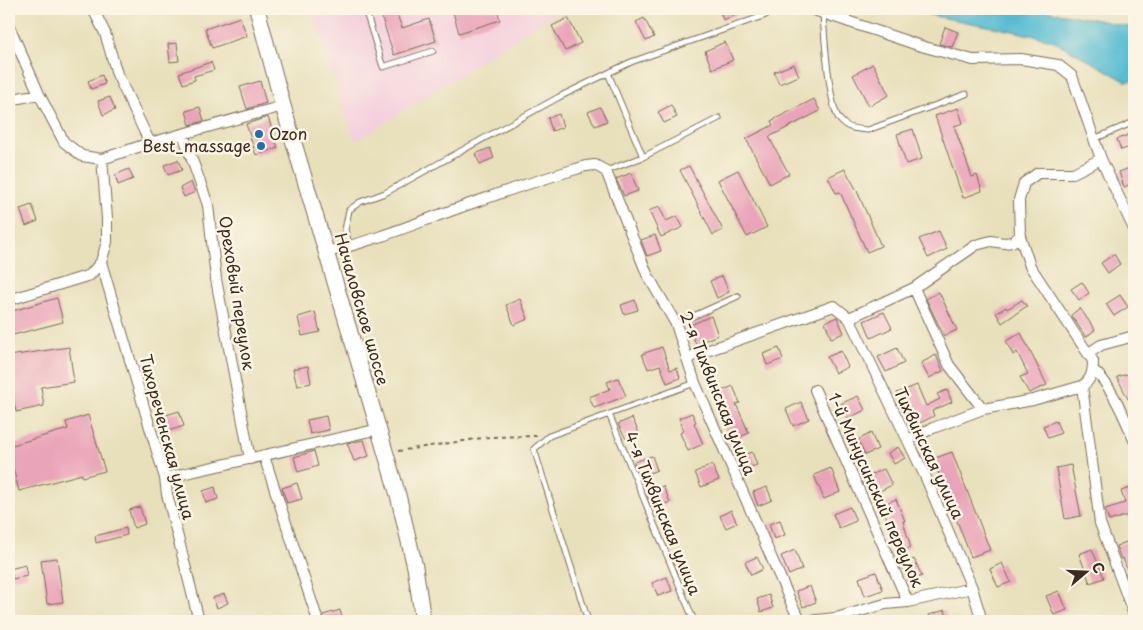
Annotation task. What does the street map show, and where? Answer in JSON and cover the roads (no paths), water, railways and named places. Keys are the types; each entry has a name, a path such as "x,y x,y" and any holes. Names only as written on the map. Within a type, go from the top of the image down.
{"main road":[{"name":"Началовское шоссе","path":"256,9 398,495 415,567 423,621"}],"street":[{"path":"93,9 105,33 117,74 150,143"},
{"path":"811,9 822,11 921,46 973,60 1021,59 1058,65 1072,76 1093,140 1134,229"},
{"path":"9,26 38,94 64,142 82,156 102,159 150,143 283,106"},
{"path":"9,100 38,94"},
{"name":"Ореховый переулок","path":"183,134 208,204 216,279 250,459"},
{"path":"9,300 90,275 102,262 107,242 107,218 102,159"},
{"path":"908,440 982,409 1033,400 1082,386 1089,381 1093,370 1093,362 1030,266 1020,236 1019,200 1024,183 1038,172 1073,173 1101,159"},
{"path":"327,252 350,247 408,228 487,198 586,166 595,165 606,171"},
{"name":"2-я Тихвинская улица","path":"606,171 646,274 676,324 695,383 801,621"},
{"path":"849,318 914,288 976,245 991,241 1012,242 1020,236"},
{"name":"Тихореченская улица","path":"102,262 165,478 167,494 199,621"},
{"path":"914,288 949,365 982,409"},
{"name":"Тихвинская улица","path":"687,358 834,306 849,318 926,478 972,588 982,621"},
{"path":"1086,349 1134,336"},
{"path":"1093,370 1100,375 1107,385 1134,440"},
{"path":"1082,386 1100,523 1134,616"},
{"name":"1-й Минусинский переулок","path":"815,390 908,602"},
{"path":"165,478 379,430"},
{"path":"264,456 318,621"},
{"path":"808,621 836,618 885,604 908,602 972,588"}],"lane":[{"path":"364,9 383,67 433,51"},
{"path":"350,247 346,230 348,210 360,202 385,193 558,97 631,62 751,22 766,15 769,9"},
{"path":"822,11 831,93 838,119 852,129 868,130 966,94"},
{"path":"608,74 643,157"},
{"path":"606,171 643,157 719,118"},
{"path":"1093,140 1134,122"},
{"path":"676,324 738,296"},
{"path":"588,621 534,449 549,436 695,383"},
{"name":"4-я Тихвинская улица","path":"609,414 694,621"}],"water":[{"path":"912,9 1034,9 1134,28 1134,80 1127,82 1052,40 934,16"}],"place":[{"name":"Ozon","path":"259,134"},
{"name":"Best_massage","path":"261,146"}]}
